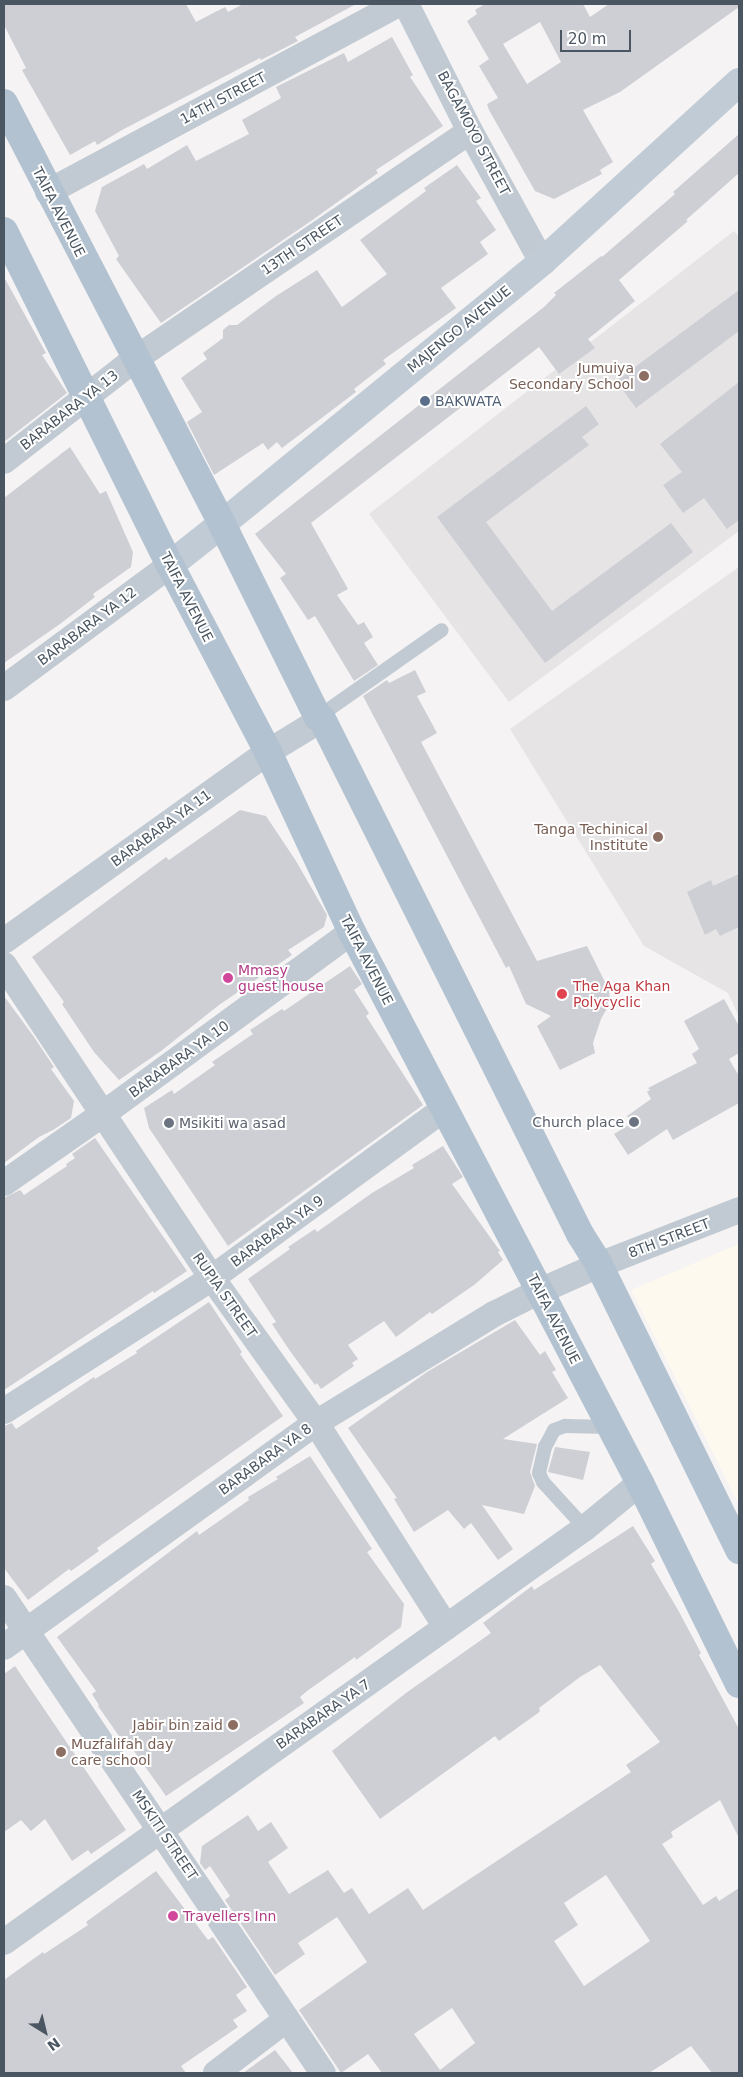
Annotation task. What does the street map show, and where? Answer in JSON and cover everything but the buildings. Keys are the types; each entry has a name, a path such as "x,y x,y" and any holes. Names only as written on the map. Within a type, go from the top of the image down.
{"main road":[{"name":"TAIFA AVENUE","path":"4,103 48,192 222,524 580,1234 599,1265 739,1550"},
{"name":"TAIFA AVENUE","path":"4,231 170,565 268,752 352,932 640,1483 739,1684"}],"street":[{"name":"14TH STREET","path":"48,192 398,4"},
{"name":"BAGAMOYO STREET","path":"406,4 470,131 542,262"},
{"name":"MAJENGO AVENUE","path":"170,565 542,262 739,82"},
{"name":"13TH STREET","path":"135,359 470,131"},
{"name":"BARABARA YA 13","path":"4,461 86,395 135,359"},
{"name":"BARABARA YA 12","path":"4,688 170,565"},
{"name":"BARABARA YA 11","path":"4,941 268,752 320,718"},
{"name":"BARABARA YA 10","path":"4,1183 103,1114 352,932"},
{"name":"RUPIA STREET","path":"4,965 212,1278 316,1423 446,1627"},
{"name":"BARABARA YA 9","path":"4,1411 212,1278 444,1109"},
{"name":"8TH STREET","path":"540,1291 599,1265 739,1210"},
{"name":"BARABARA YA 8","path":"4,1647 316,1423 494,1314 540,1291"},
{"name":"BARABARA YA 7","path":"4,1942 585,1528 640,1483"},
{"name":"MSKITI STREET","path":"4,1598 28,1630 323,2073"},
{"path":"216,2073 287,2019"}],"lane":[{"path":"320,718 442,630"},
{"path":"585,1528 543,1482 539,1473 545,1447 554,1430 565,1426 610,1427"}],"shaded area":[{"name":"Jumuiya Secondary School","path":"734,231 739,237 739,531 509,702 369,514"},
{"name":"Tanga Techinical Institute","path":"739,567 739,1017 728,993 644,946 510,729"},
{"path":"739,1244 739,1505 631,1290"}],"place":[{"name":"Jumuiya Secondary School","path":"644,376"},
{"name":"BAKWATA","path":"425,401"},
{"name":"Tanga Techinical Institute","path":"658,837"},
{"name":"Mmasy guest house","path":"228,978"},
{"name":"The Aga Khan Polycyclic","path":"562,994"},
{"name":"Church place","path":"634,1122"},
{"name":"Msikiti wa asad","path":"169,1123"},
{"name":"Jabir bin zaid","path":"233,1725"},
{"name":"Muzfalifah day care school","path":"61,1752"},
{"name":"Travellers Inn","path":"173,1916"}]}
